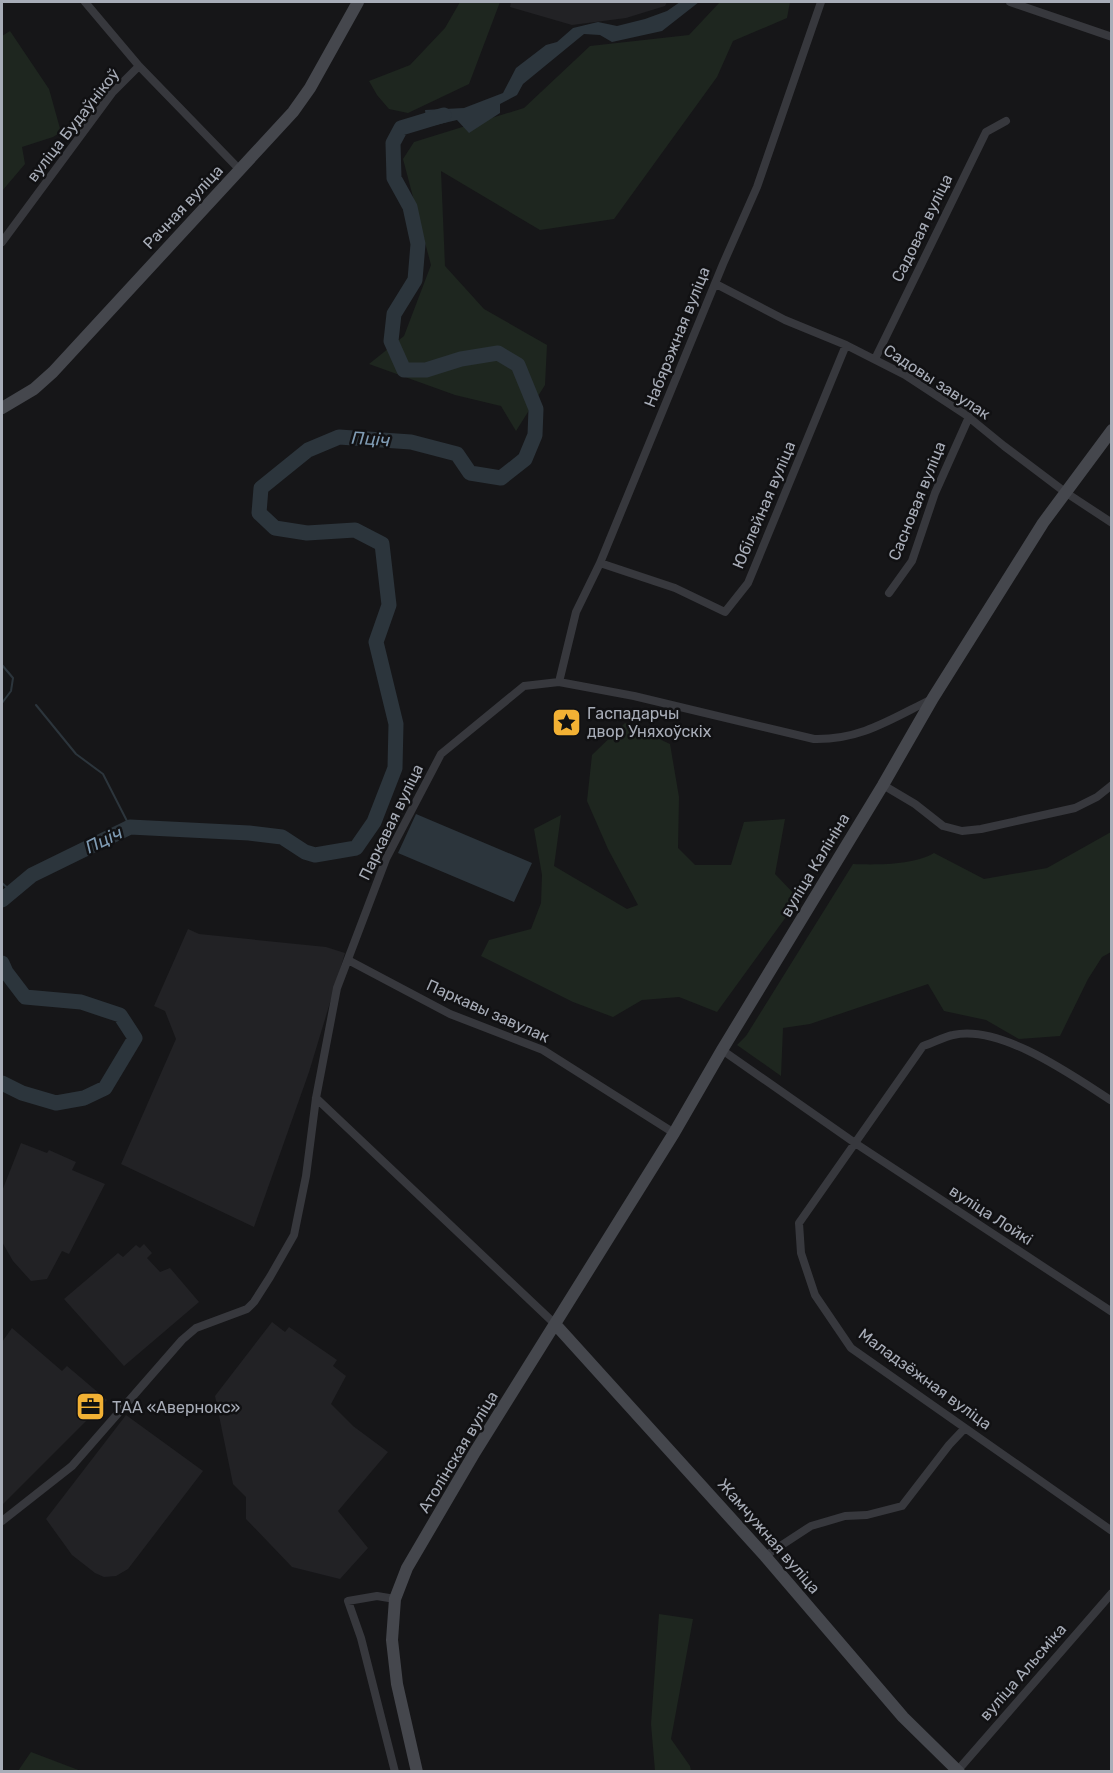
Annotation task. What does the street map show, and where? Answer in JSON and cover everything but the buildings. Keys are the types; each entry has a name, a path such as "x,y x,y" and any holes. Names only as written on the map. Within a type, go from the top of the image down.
{"street":[{"name":"Рачная вуліца","path":"2,408 34,388 53,372 293,112 310,88 358,2"},
{"name":"Набярэжная вуліца","path":"559,682 576,612 600,562 757,187 821,2"},
{"path":"1010,2 1112,37"},
{"name":"вуліца Будаўнікоў","path":"2,242 112,93 139,66 89,3"},
{"path":"139,66 240,170"},
{"name":"Садовая вуліца","path":"875,359 986,132 1006,121"},
{"name":"Садовы завулак","path":"716,284 785,320 846,345 905,375 969,417 1065,492 1112,523"},
{"name":"Юбілейная вуліца","path":"600,562 675,588 725,612 748,584 846,345"},
{"name":"Сасновая вуліца","path":"890,593 912,561 935,493 969,417"},
{"name":"вуліца Калініна","path":"555,1324 674,1133 933,698 1043,523 1112,430"},
{"name":"Паркавая вуліца","path":"2,1521 72,1466 182,1340 196,1328 247,1309 270,1277 294,1235 306,1176 316,1098 337,988 386,859 441,754 524,686 559,682 634,696 814,739 857,735 933,698"},
{"path":"883,785 915,804 943,826 962,831 981,829 1075,808 1097,797 1112,785"},
{"name":"Паркавы завулак","path":"348,960 450,1014 543,1050 674,1133"},
{"path":"855,1143 923,1046 954,1034 977,1034 1041,1055 1112,1101"},
{"name":"вуліца Лойкі","path":"722,1050 855,1143 1112,1312"},
{"path":"316,1098 555,1324"},
{"name":"Маладзёжная вуліца","path":"855,1143 799,1223 801,1253 815,1295 851,1348 1112,1531"},
{"name":"Жамчужная вуліца","path":"555,1324 765,1556 903,1717 958,1771"},
{"name":"Атолінская вуліца","path":"417,1772 397,1684 392,1640 396,1599 407,1568 475,1452 555,1324"},
{"path":"765,1556 811,1526 845,1516 867,1515 902,1506 965,1428"},
{"name":"вуліца Альсміка","path":"958,1771 1112,1593"},
{"path":"395,1772 361,1638 348,1601 377,1596 396,1599"}],"shaded area":[{"path":"460,2 500,2 469,84 408,113 389,109 369,81 410,65 445,28"},
{"path":"511,2 667,2 665,6 626,18 572,25 510,7"},
{"path":"680,2 699,2 662,31 612,42 600,35 584,34 523,84 517,95 500,104 500,113 469,133 457,120 427,127 425,110 464,108 503,93 516,68 546,45 557,42 573,28 598,22 617,26 667,11"},
{"path":"720,2 790,2 787,18 733,41 717,77 614,219 540,230 441,171 445,266 484,309 547,345 545,385 516,431 501,406 455,395 369,364 404,336 431,265 403,159 414,142 524,108 590,46 689,35"},
{"path":"10,31 49,89 61,132 22,147 25,164 2,191 2,36"},
{"path":"625,723 670,744 679,797 678,848 695,865 731,865 744,822 785,819 775,874 799,899 717,1012 679,997 642,1000 613,1017 573,1002 481,956 489,940 531,929 541,903 542,875 534,829 561,815 554,866 627,909 638,905 608,849 587,801 592,755"},
{"path":"416,814 532,863 514,902 398,853"},
{"path":"1111,832 1111,952 1102,957 1088,979 1060,1036 1019,1039 986,1020 944,1011 928,984 810,1024 783,1028 781,1076 737,1045 746,1036 853,864 906,862 934,853 984,879 1047,868"},
{"path":"188,929 199,934 326,947 345,953 309,1072 254,1227 121,1164 176,1039 165,1011 154,1006"},
{"path":"21,1143 47,1153 49,1150 76,1162 72,1170 105,1184 69,1254 62,1251 47,1279 31,1281 13,1261 2,1242 2,1191"},
{"path":"144,1244 152,1253 147,1258 160,1272 170,1268 199,1302 124,1366 64,1299 118,1253 123,1257 136,1245 140,1248"},
{"path":"272,1322 285,1332 289,1327 337,1360 333,1366 346,1376 331,1404 353,1426 388,1452 338,1511 368,1548 340,1579 292,1567 246,1519 246,1497 233,1484 215,1396"},
{"name":"ТАА «Авернокс»","path":"12,1328 62,1371 67,1366 107,1400 2,1505 2,1342"},
{"path":"126,1415 203,1471 128,1569 116,1576 104,1577 95,1573 72,1555 46,1519"},
{"path":"659,1614 693,1619 671,1739 690,1766 691,1771 655,1771 651,1724"},
{"path":"31,1752 81,1771 18,1771"}],"waterway":[{"name":"Пціч","path":"2,900 32,875 130,827 249,833 282,837 305,852 315,855 356,848 374,822 395,768 396,724 376,642 389,605 382,544 355,530 307,533 275,528 259,513 261,488 308,450 339,437 411,442 457,454 470,473 501,478 525,459 535,435 536,409 518,365 498,353 461,359 426,370 404,370 391,341 394,314 415,280 418,244 410,207 394,178 393,143 401,128 444,115"},
{"path":"2,665 13,678 11,691 2,703"},
{"path":"36,705 76,754 103,774 130,827"},
{"path":"2,883 11,891"},
{"name":"Пціч","path":"2,963 25,997 81,1002 120,1015 135,1038 105,1088 84,1098 56,1103 22,1093 2,1083"}],"place":[{"name":"Гаспадарчы двор Уняхоўскіх","path":"566,722"},
{"name":"ТАА «Авернокс»","path":"91,1407"}]}
